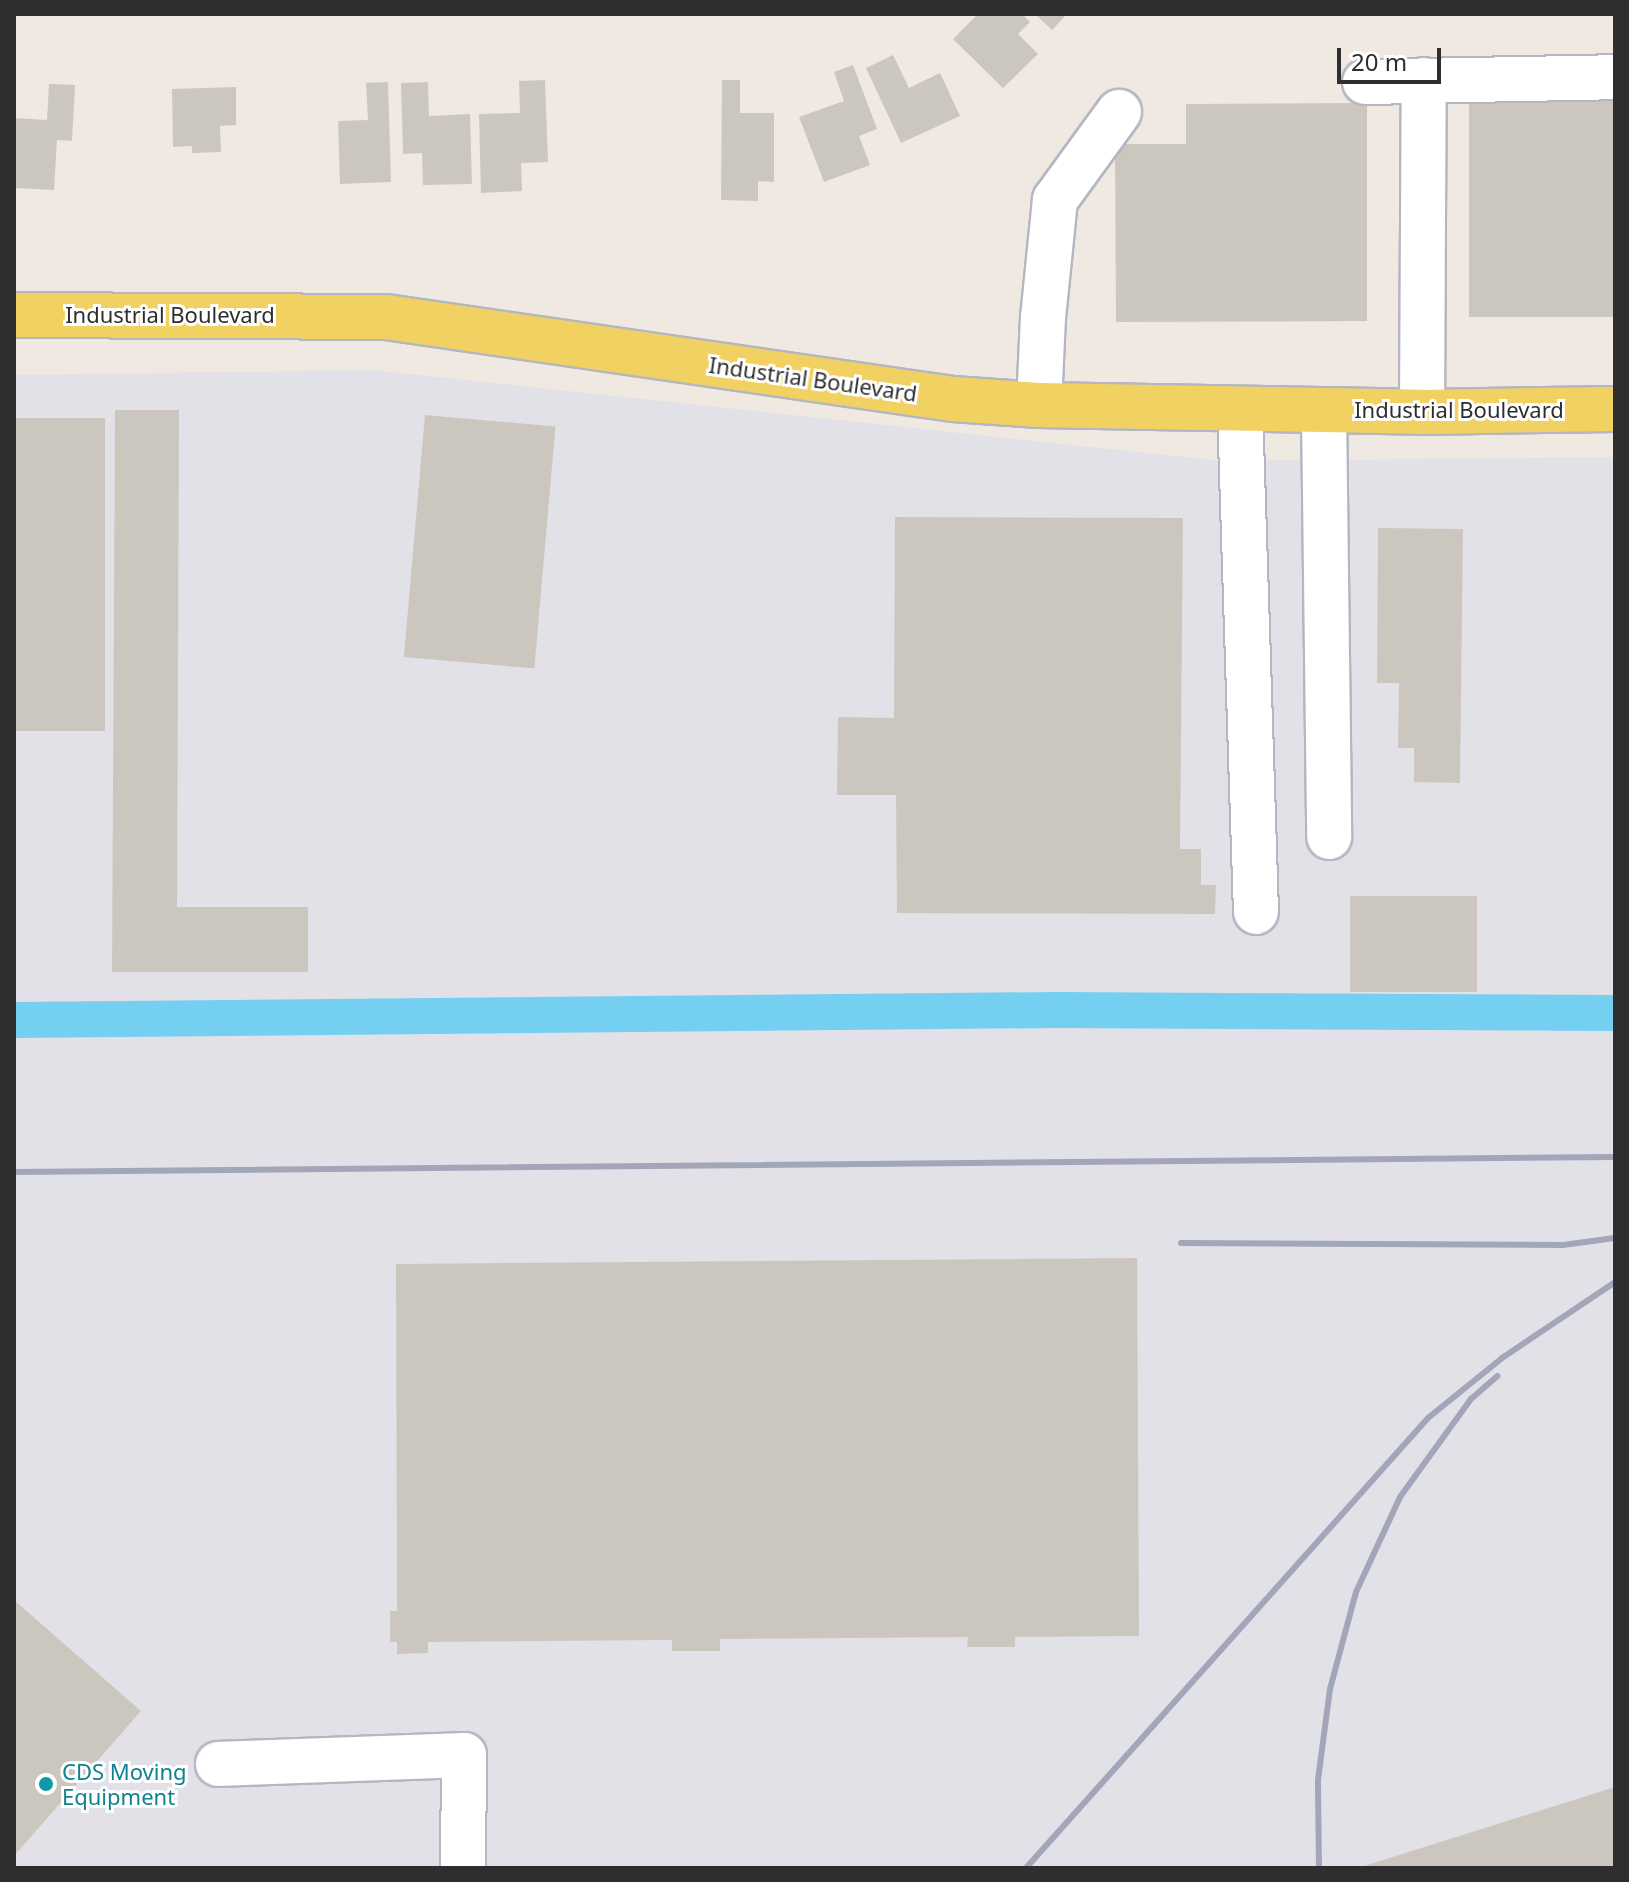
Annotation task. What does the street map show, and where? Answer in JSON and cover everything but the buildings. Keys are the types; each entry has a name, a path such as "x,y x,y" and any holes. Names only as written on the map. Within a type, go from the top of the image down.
{"main road":[{"name":"Industrial Boulevard","path":"14,315 386,317 953,399 1039,405 1422,412 1615,409"}],"lane":[{"path":"1365,82 1615,77"},
{"path":"1422,412 1424,80"},
{"path":"1039,405 1043,318 1055,200 1119,112"},
{"path":"1240,409 1256,912"},
{"path":"1324,410 1329,837"},
{"path":"218,1764 464,1755 463,1868"}],"shaded area":[{"path":"372,370 1222,461 1615,457 1615,1868 14,1868 14,375"}],"waterway":[{"path":"14,1020 1057,1010 1615,1013"}],"railway":[{"path":"14,1172 1615,1157"},
{"path":"1181,1243 1563,1245 1615,1238"},
{"path":"1026,1868 1428,1418 1502,1358 1615,1282"},
{"path":"1319,1868 1318,1780 1330,1689 1356,1592 1400,1497 1471,1399 1497,1376"}],"place":[{"name":"CDS Moving Equipment","path":"46,1784"}]}
